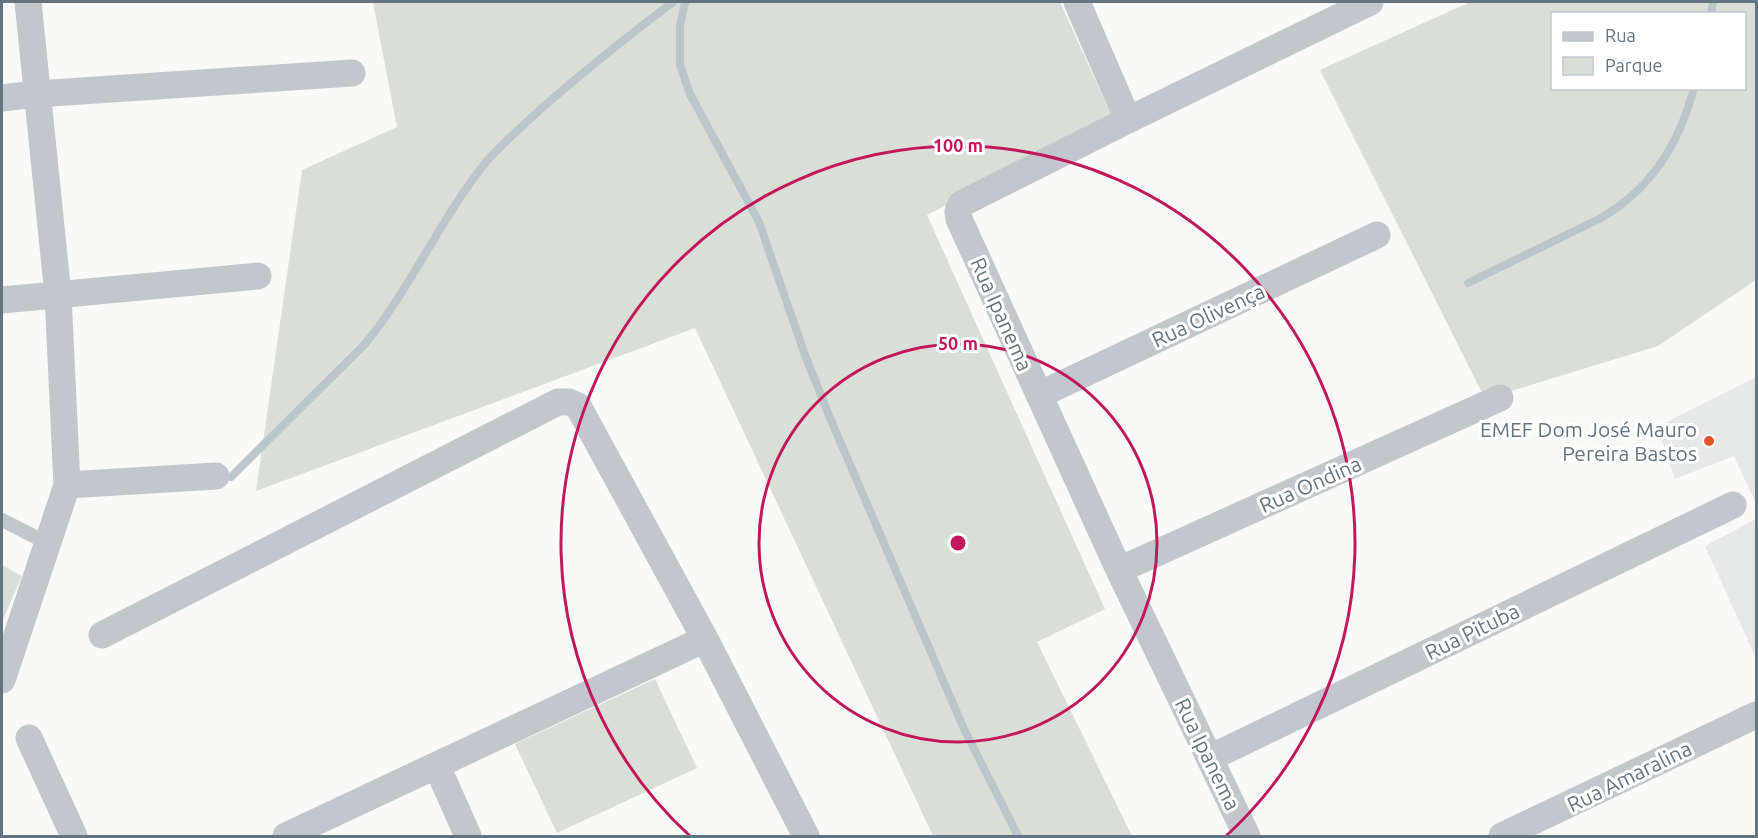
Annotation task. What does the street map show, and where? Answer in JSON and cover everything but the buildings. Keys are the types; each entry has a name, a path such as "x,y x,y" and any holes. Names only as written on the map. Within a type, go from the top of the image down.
{"street":[{"path":"2,680 67,485 58,295 28,2"},
{"path":"1077,2 1128,120"},
{"name":"Rua Ipanema","path":"1247,837 1119,570 959,219 958,211 961,204 1370,2"},
{"path":"2,98 352,72"},
{"name":"Rua Olivença","path":"1039,395 1377,235"},
{"path":"2,300 258,276"},
{"name":"Rua Ondina","path":"1119,570 1500,398"},
{"path":"102,635 558,402 569,402 578,406 705,639 806,837"},
{"path":"67,485 216,476"},
{"name":"Rua Pituba","path":"1210,758 1734,505"},
{"path":"286,837 705,639"},
{"name":"Rua Amaralina","path":"1503,837 1756,715"},
{"path":"29,738 74,837"},
{"path":"436,766 468,837"}],"lane":[{"path":"2,520 49,544"}],"shaded area":[{"name":"EMEF Dom José Mauro Pereira Bastos","path":"1756,377 1756,504 1734,456 1675,479 1657,427"},
{"path":"1756,519 1756,658 1705,546"}],"green space":[{"path":"1060,2 1113,119 927,215 1105,609 1037,642 1132,836 933,836 695,328 256,491 302,170 397,127 373,3"},
{"path":"1470,2 1756,2 1756,280 1658,346 1485,399 1320,70"},
{"path":"2,565 22,576 2,622"},
{"path":"655,679 697,768 557,833 515,744"}],"waterway":[{"path":"231,477 365,344 397,300 454,207 486,162 506,141 574,81 673,2"},
{"path":"685,2 680,26 680,65 690,94 759,222 805,355 830,418 964,729 1018,836"},
{"path":"1711,12 1713,2"},
{"path":"1468,283 1601,218 1635,193 1661,163 1671,146 1693,90"}],"place":[{"name":"EMEF Dom José Mauro Pereira Bastos","path":"1709,441"}]}
